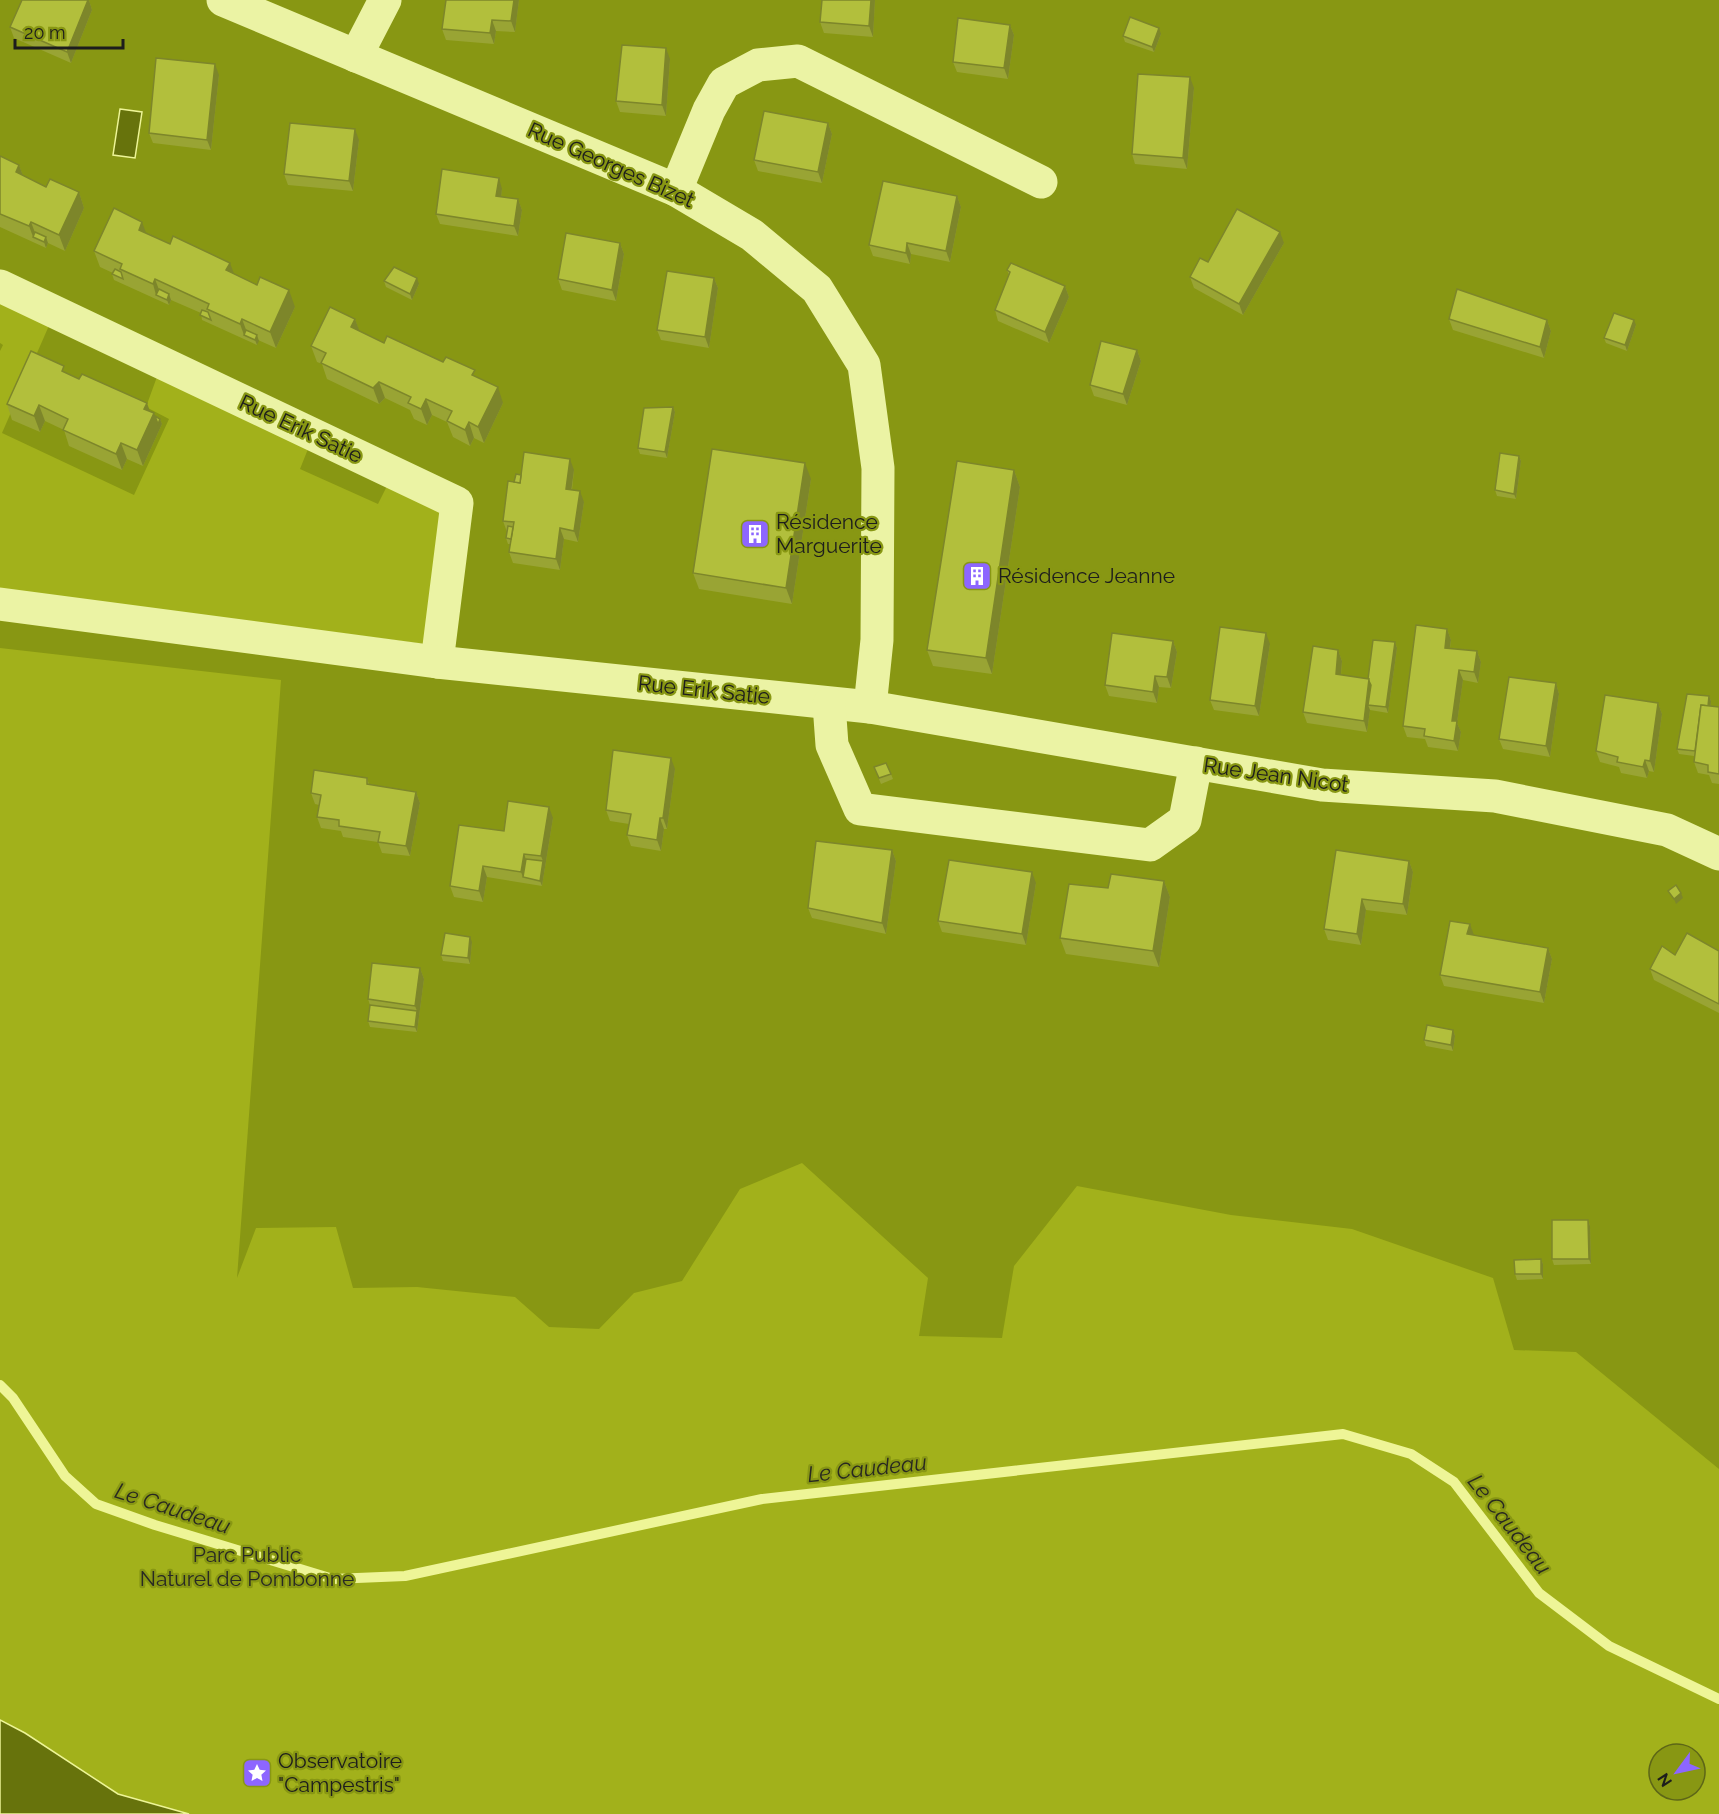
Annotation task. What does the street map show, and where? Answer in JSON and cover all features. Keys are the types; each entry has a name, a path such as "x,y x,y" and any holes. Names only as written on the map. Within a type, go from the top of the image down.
{"street":[{"name":"Rue Georges Bizet","path":"223,0 676,190 752,236 817,289 864,365 878,468 877,640 870,707"},
{"path":"356,56 385,0"},
{"path":"676,190 709,110 724,83 758,65 798,61 1041,182"},
{"name":"Rue Erik Satie","path":"0,286 458,503 436,662"},
{"name":"Rue Erik Satie","path":"0,604 436,662 829,704"},
{"path":"829,704 832,745 860,809 1150,845 1185,820 1196,763"},
{"name":"Rue Jean Nicot","path":"829,704 870,707 1322,785 1495,796 1667,830 1719,854"}],"green space":[{"path":"0,297 51,321 2,433 134,495 169,419 146,407 158,374 310,444 300,469 378,504 389,482 443,510 424,644 0,589 0,351 3,345 0,343"},
{"name":"Parc Public Naturel de Pombonne","path":"0,648 281,680 237,1278 256,1228 336,1227 353,1288 417,1287 515,1297 549,1327 599,1329 634,1293 682,1281 740,1189 802,1163 928,1278 919,1336 1002,1338 1014,1266 1077,1186 1231,1215 1352,1229 1493,1278 1514,1350 1576,1352 1719,1469 1719,1814 0,1814"}],"shaded area":[{"path":"120,109 142,112 135,158 113,155"},
{"path":"0,1720 25,1733 118,1794 189,1814 0,1814"}],"building":[{"path":"22,0 88,0 67,52 10,27"},
{"path":"446,0 514,0 511,21 492,20 490,33 442,29"},
{"path":"822,0 871,0 869,26 820,22"},
{"path":"1130,17 1159,28 1152,47 1123,36"},
{"path":"958,18 1010,25 1004,68 953,62"},
{"path":"622,45 666,48 662,105 616,101"},
{"path":"156,58 215,64 207,140 149,133"},
{"path":"1138,74 1190,77 1183,158 1132,154"},
{"path":"764,111 828,123 818,172 754,160"},
{"path":"290,123 355,129 349,181 284,174"},
{"path":"0,156 19,165 16,172 46,187 50,179 79,192 59,235 31,222 29,226 0,214"},
{"path":"442,169 499,178 496,196 518,199 514,226 436,214"},
{"path":"883,181 957,196 946,251 907,243 906,253 869,245"},
{"path":"114,208 142,222 139,230 170,244 173,236 230,263 226,270 257,285 260,277 289,290 270,332 242,319 240,324 207,309 209,304 155,279 153,284 120,269 122,264 94,251"},
{"path":"1237,209 1280,232 1239,304 1190,277 1200,258 1208,262"},
{"path":"35,232 46,237 44,242 33,237"},
{"path":"566,233 620,243 612,290 558,279"},
{"path":"1011,263 1065,286 1045,332 995,310 1010,272 1007,270"},
{"path":"394,267 417,278 410,294 384,281"},
{"path":"115,269 121,272 123,279 112,274"},
{"path":"667,271 714,278 705,337 657,330"},
{"path":"159,289 169,294 167,300 156,295"},
{"path":"1457,289 1547,320 1540,347 1449,319"},
{"path":"330,307 355,319 351,327 384,343 387,336 443,362 446,357 475,370 472,375 498,387 478,427 469,422 465,430 447,421 452,411 426,399 421,409 408,403 411,397 379,382 373,388 321,363 326,353 311,346"},
{"path":"202,310 208,312 211,320 200,315"},
{"path":"1614,313 1634,320 1625,345 1604,338"},
{"path":"246,330 257,335 255,340 244,335"},
{"path":"1101,341 1137,350 1123,394 1090,385"},
{"path":"31,351 64,366 62,371 79,379 82,374 147,403 144,409 154,413 137,450 121,443 116,454 63,430 68,419 39,405 34,416 7,404"},
{"path":"673,407 665,452 638,448 644,408"},
{"name":"Résidence Marguerite","path":"712,449 805,463 786,588 693,573"},
{"path":"524,452 570,459 566,489 580,491 574,531 560,528 556,559 509,552 514,522 503,521 508,481 520,483"},
{"path":"1500,453 1519,456 1514,494 1495,490"},
{"name":"Résidence Jeanne","path":"957,461 1014,470 986,658 927,650"},
{"path":"516,474 521,475 520,483 514,482"},
{"path":"508,526 513,527 511,539 506,538"},
{"path":"1416,625 1447,629 1445,648 1477,651 1474,672 1459,670 1452,721 1457,721 1454,741 1424,736 1425,729 1403,726"},
{"path":"1220,627 1266,633 1255,706 1210,700"},
{"path":"1112,633 1173,641 1167,677 1155,676 1153,692 1105,685"},
{"path":"1373,640 1395,642 1386,707 1368,705 1371,685 1368,679"},
{"path":"1313,646 1338,650 1336,674 1369,679 1364,721 1303,712"},
{"path":"1509,677 1556,683 1546,746 1499,739"},
{"path":"1687,694 1709,696 1708,706 1701,705 1695,751 1677,749"},
{"path":"1605,695 1658,703 1650,761 1645,760 1643,767 1617,762 1618,757 1596,751"},
{"path":"1701,705 1719,707 1719,774 1708,772 1708,765 1694,762"},
{"path":"613,750 671,758 663,818 660,818 657,840 627,835 631,814 606,810"},
{"path":"886,763 891,774 879,778 874,767"},
{"path":"314,770 367,778 367,784 416,792 406,846 378,842 380,832 339,826 339,820 317,817 321,795 311,793"},
{"path":"508,801 549,807 541,856 524,854 521,872 483,866 479,891 450,886 459,825 504,831"},
{"path":"816,841 892,850 882,923 808,908"},
{"path":"1336,850 1409,861 1403,904 1362,899 1357,934 1324,929"},
{"path":"526,859 543,861 540,881 523,877"},
{"path":"949,860 1032,872 1022,934 938,921"},
{"path":"1111,874 1164,881 1153,951 1060,938 1069,884 1108,888"},
{"path":"1676,885 1681,893 1674,899 1668,891"},
{"path":"1450,921 1470,924 1467,934 1548,948 1540,992 1440,975"},
{"path":"445,933 470,937 468,958 441,955"},
{"path":"1687,933 1719,951 1719,1004 1650,969 1662,946 1675,955"},
{"path":"372,963 420,968 415,1006 368,999"},
{"path":"370,1005 417,1011 415,1027 368,1021"},
{"path":"1427,1025 1453,1030 1451,1045 1424,1040"},
{"path":"1552,1220 1588,1220 1589,1259 1552,1259"},
{"path":"1541,1259 1541,1274 1515,1274 1514,1260"}],"waterway":[{"name":"Le Caudeau","path":"0,1385 13,1398 65,1476 96,1504 155,1525 333,1579 405,1576 762,1499 1343,1434 1411,1454 1454,1482 1539,1593 1609,1646 1719,1699"}],"place":[{"name":"Résidence Marguerite","path":"755,534"},
{"name":"Résidence Jeanne","path":"977,576"},
{"name":"Observatoire \"Campestris\"","path":"257,1773"}]}
